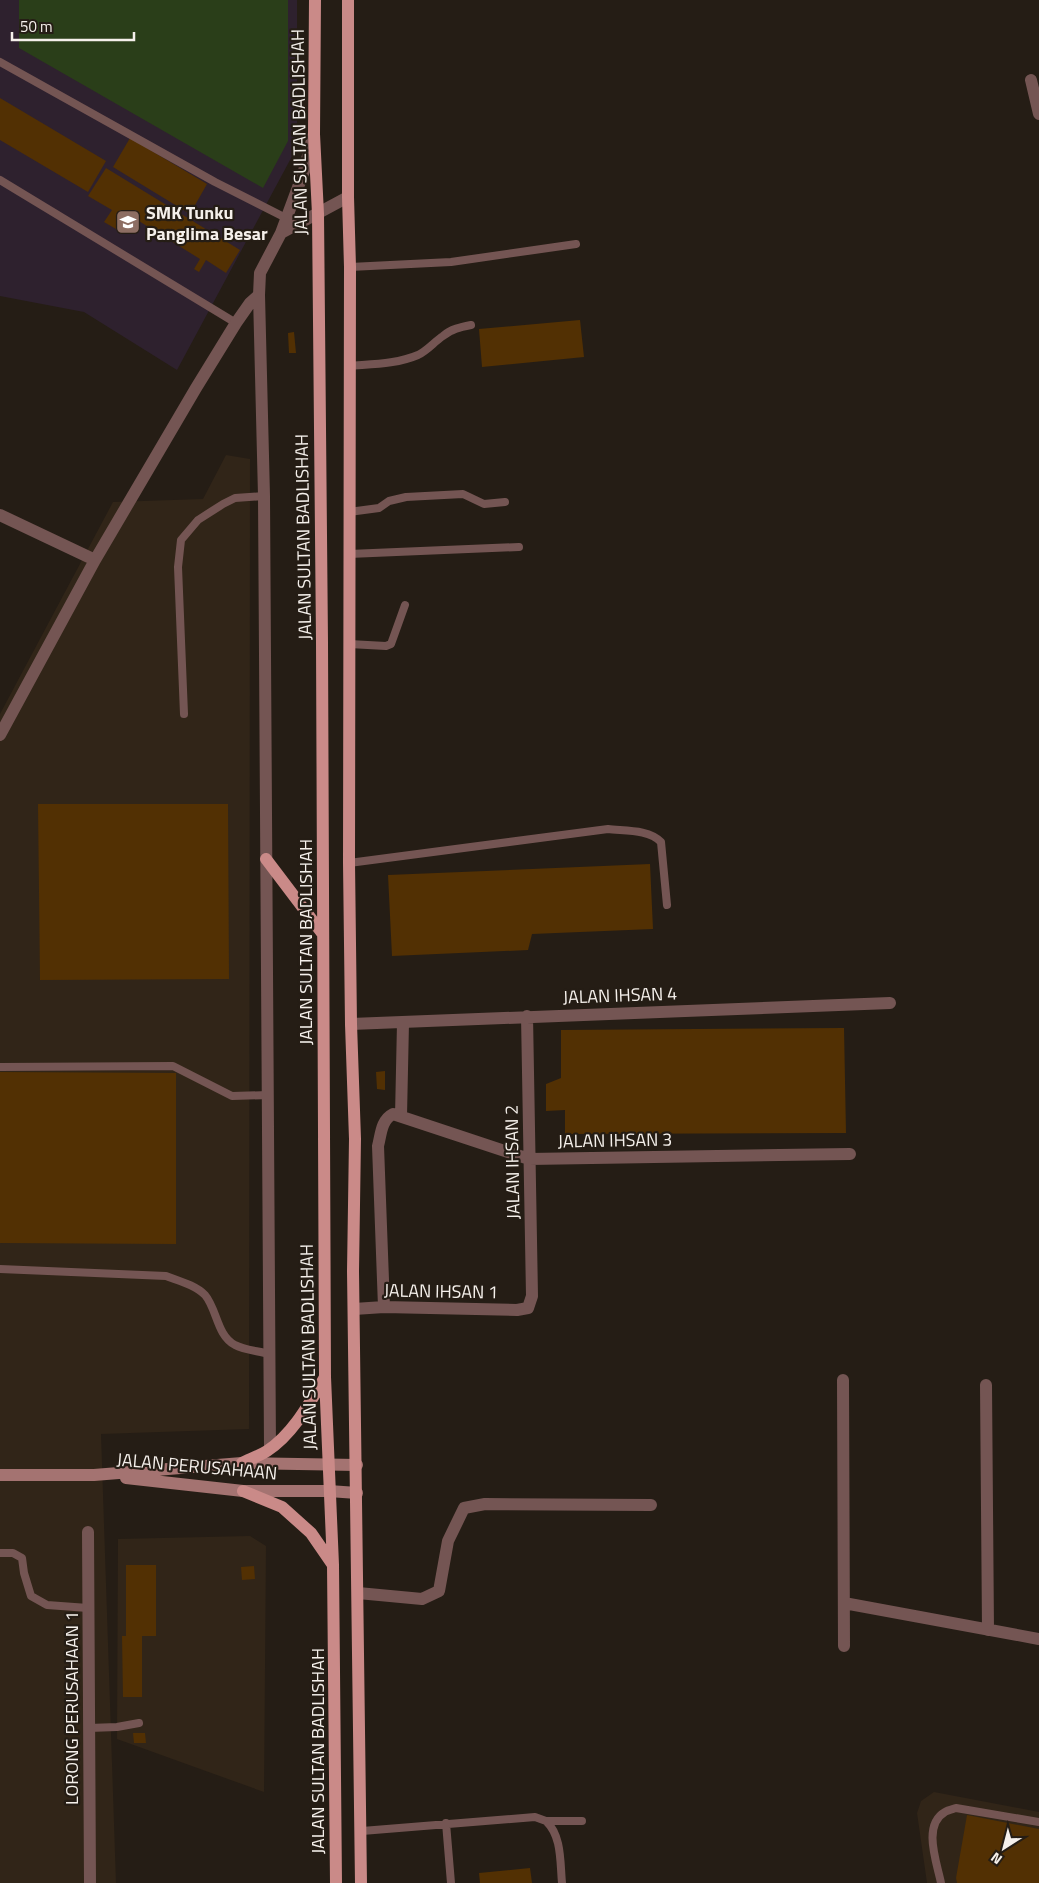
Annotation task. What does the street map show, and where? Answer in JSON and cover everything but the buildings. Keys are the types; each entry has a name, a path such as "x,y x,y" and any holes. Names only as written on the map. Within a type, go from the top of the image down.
{"main road":[{"name":"JALAN SULTAN BADLISHAH","path":"315,0 314,134 318,214 322,662 324,1377 333,1565 336,1883"},
{"path":"348,0 350,267 349,863 351,1024 355,1138 353,1220 362,1831 361,1883"},
{"path":"266,859 322,933"},
{"path":"242,1463 270,1448 288,1432 304,1413 324,1377"},
{"name":"JALAN PERUSAHAAN","path":"0,1475 94,1475 242,1463 357,1465"},
{"name":"JALAN PERUSAHAAN","path":"94,1475 243,1491 329,1491 357,1493"},
{"path":"243,1491 282,1506 311,1532 333,1565"}],"street":[{"path":"1031,80 1039,114"},
{"path":"270,1448 264,496 259,295 260,273 286,218 304,171 314,134"},
{"path":"280,233 348,197"},
{"path":"0,734 95,560 236,323 250,303 259,295"},
{"path":"0,515 95,560"},
{"name":"JALAN IHSAN 4","path":"351,1024 890,1003"},
{"name":"JALAN IHSAN 2","path":"528,1016 532,1296 528,1308"},
{"path":"401,1116 403,1023"},
{"name":"JALAN IHSAN 3","path":"384,1307 378,1146 382,1128 387,1117 393,1114 529,1159 850,1154"},
{"name":"JALAN IHSAN 1","path":"354,1309 384,1307 518,1310 528,1308"},
{"path":"843,1380 844,1646"},
{"path":"986,1385 988,1630"},
{"path":"358,1593 422,1599 439,1591 448,1541 464,1508 485,1504 651,1505"},
{"name":"LORONG PERUSAHAAN 1","path":"88,1532 90,1883"},
{"path":"844,1603 1039,1640"}],"lane":[{"path":"0,62 215,182 286,218"},
{"path":"0,180 236,323"},
{"path":"350,267 451,262 576,244"},
{"path":"349,366 388,362 418,355 457,327 471,325"},
{"path":"349,512 379,508 389,501 406,497 463,494 484,504 505,502"},
{"path":"184,714 178,567 181,540 198,520 223,504 235,498 264,496"},
{"path":"349,554 519,547"},
{"path":"349,644 386,646 391,644 405,605"},
{"path":"349,863 608,829 649,834 661,842 667,905"},
{"path":"0,1067 173,1066 232,1096 268,1095"},
{"path":"0,1269 166,1276 190,1285 205,1295 224,1335 234,1345 269,1354"},
{"path":"0,1553 13,1553 22,1558 24,1573 31,1596 47,1605 88,1608"},
{"path":"89,1728 117,1727 139,1723"},
{"path":"941,1883 933,1842 933,1828 938,1818 945,1812 956,1808 1039,1822"},
{"path":"362,1831 535,1817 546,1821 582,1821"},
{"path":"546,1821 552,1827 558,1842 562,1883"},
{"path":"446,1823 452,1883"}],"shaded area":[{"name":"SMK Tunku Panglima Besar","path":"0,0 297,0 297,147 177,370 84,312 0,296"},
{"path":"226,455 250,459 249,1429 101,1434 116,1883 0,1883 0,714 113,502 203,499"},
{"path":"250,1536 266,1546 264,1792 117,1739 118,1539"},
{"path":"934,1792 1039,1812 1039,1883 927,1883 917,1813 921,1801"}],"green space":[{"path":"19,0 288,0 288,141 263,188 19,48"}],"place":[{"name":"SMK Tunku Panglima Besar","path":"128,222"}]}
